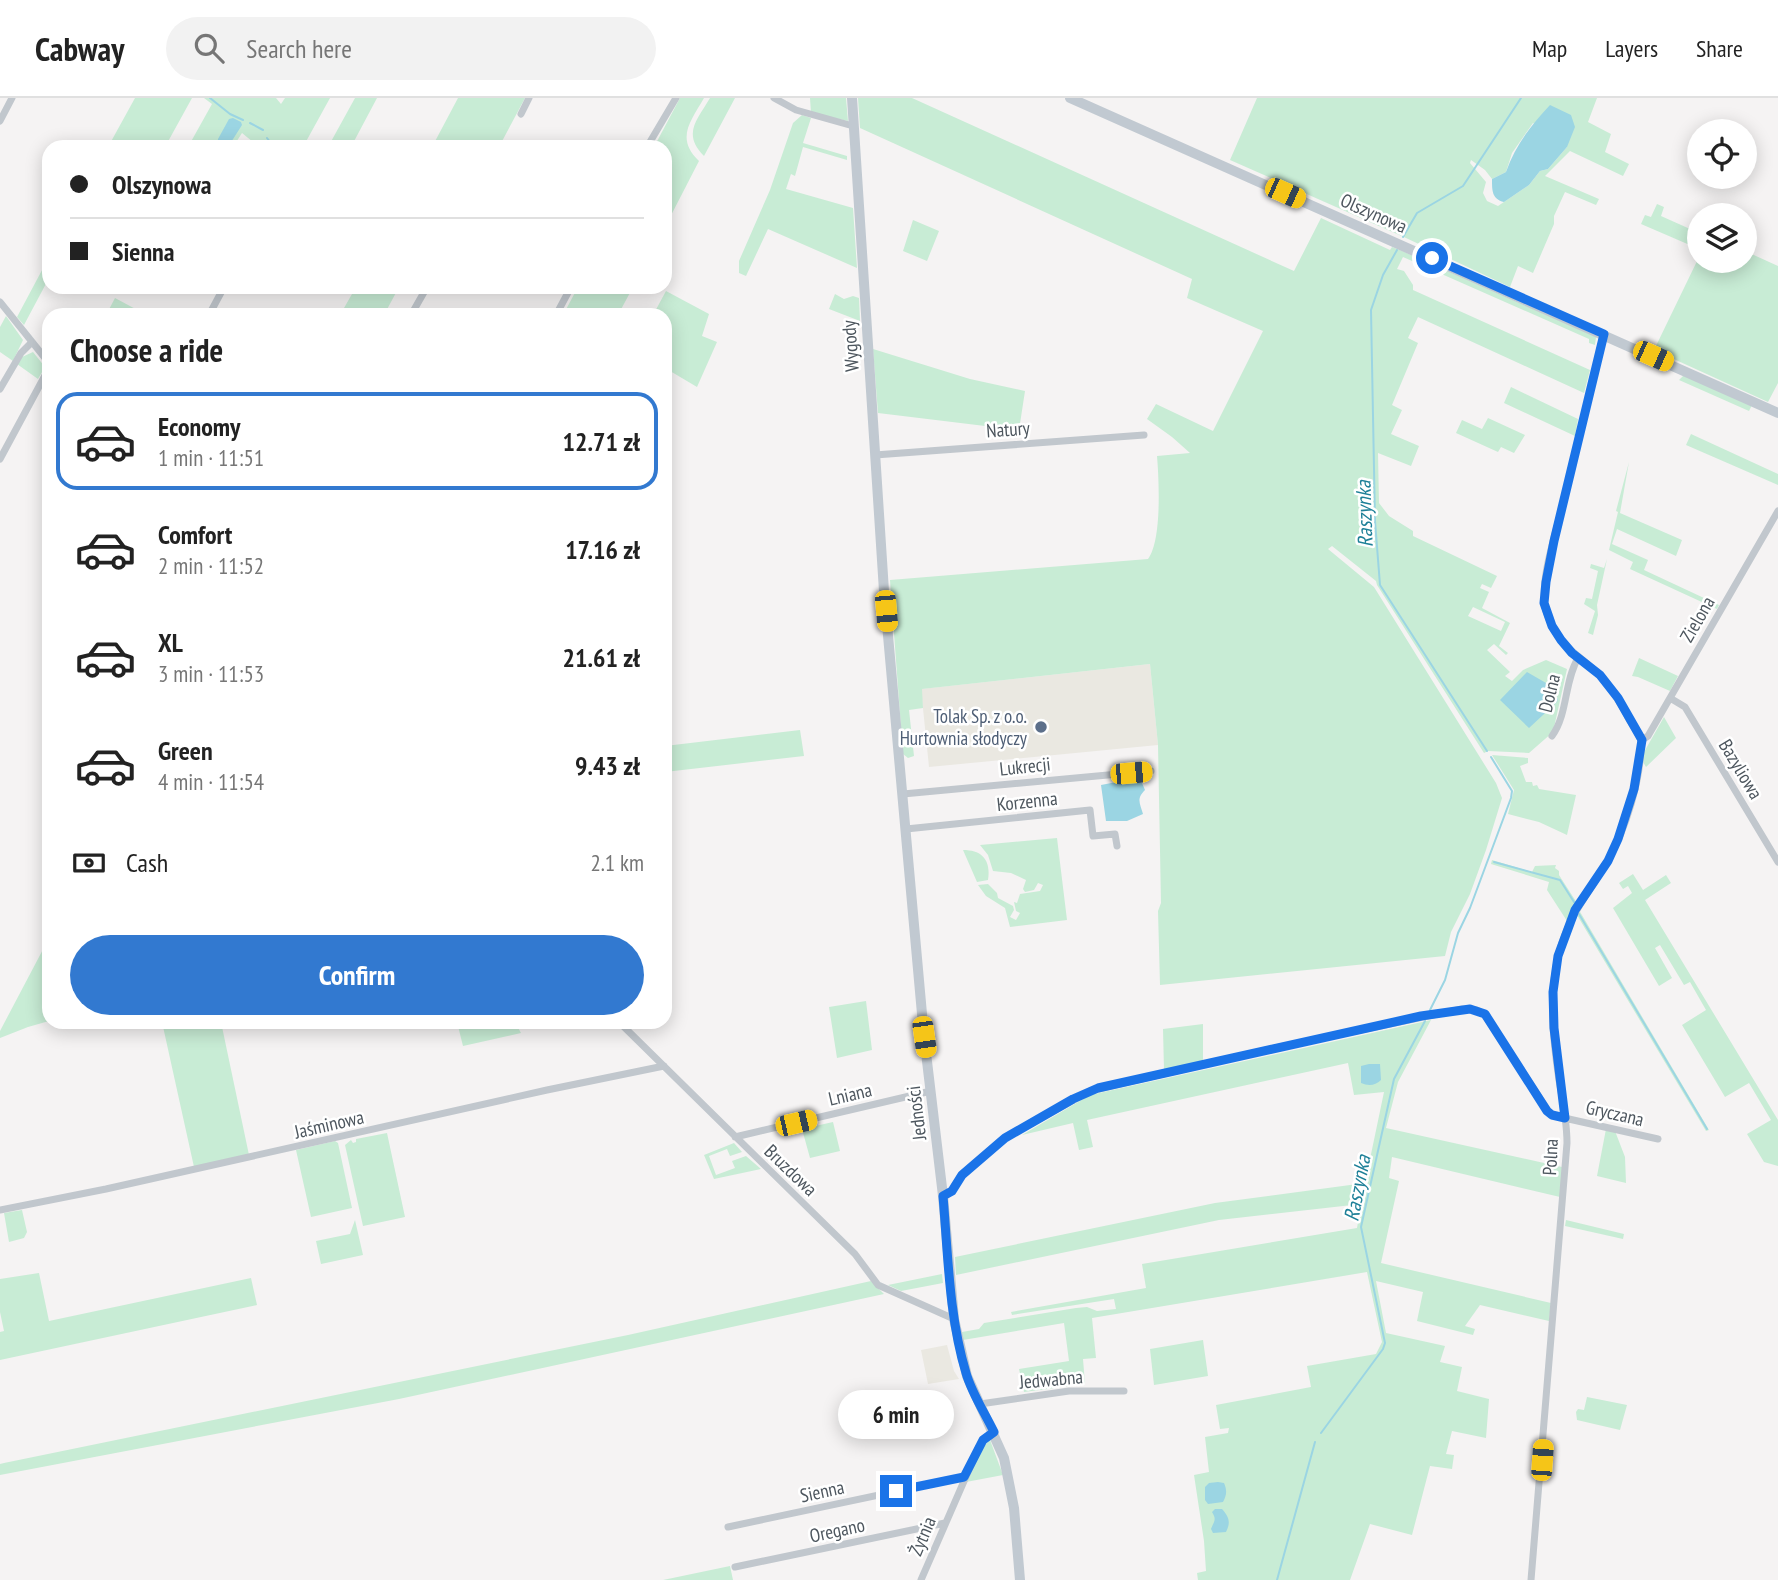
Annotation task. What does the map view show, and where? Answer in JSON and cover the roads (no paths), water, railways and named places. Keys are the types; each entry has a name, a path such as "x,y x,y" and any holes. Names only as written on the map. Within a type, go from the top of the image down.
{"street":[{"path":"0,121 12,98"},
{"path":"521,114 529,98"},
{"path":"651,140 676,98"},
{"path":"774,98 804,113 853,126"},
{"name":"Wygody","path":"852,98 884,591"},
{"name":"Olszynowa","path":"1070,98 1778,413"},
{"path":"0,302 42,356"},
{"path":"1604,334 1554,541 1544,599 1552,626 1561,640 1600,675 1618,698 1642,740"},
{"path":"0,389 21,353 32,342"},
{"path":"0,459 42,378"},
{"name":"Natury","path":"875,455 1144,435"},
{"name":"Zielona","path":"1642,740 1648,736 1778,512"},
{"name":"Jedności","path":"884,591 924,1037 954,1319 967,1376 994,1432 1010,1485 1020,1580"},
{"name":"Dolna","path":"1552,736 1559,721 1572,668 1578,658"},
{"name":"Bazyliowa","path":"1670,698 1685,707 1778,862"},
{"name":"Polna","path":"1531,1580 1567,1143 1554,1028 1553,992 1558,956 1575,910 1608,861 1618,839 1634,789 1642,740"},
{"name":"Lukrecji","path":"903,794 1151,771"},
{"name":"Korzenna","path":"906,829 1090,810 1093,836 1115,834 1116,846"},
{"path":"943,1196 952,1191 962,1175 1005,1138 1090,1091 1462,1009 1482,1012 1547,1111 1565,1118"},
{"name":"Bruzdowa","path":"626,1029 855,1254 878,1285 954,1319"},
{"name":"Jaśminowa","path":"0,1210 664,1066"},
{"name":"Lniana","path":"735,1137 931,1091"},
{"name":"Gryczana","path":"1565,1118 1658,1139"},
{"name":"Jedwabna","path":"980,1404 1069,1391 1124,1391"},
{"name":"Żytnia","path":"921,1580 964,1477 983,1440 994,1432"},
{"name":"Sienna","path":"728,1527 964,1477"},
{"name":"Oregano","path":"735,1567 945,1523"}],"water":[{"path":"1550,105 1571,115 1575,127 1567,147 1548,169 1540,171 1529,185 1504,202 1500,201 1494,194 1492,179 1506,172 1524,136"},
{"path":"233,118 242,125 232,140 218,140 218,139 229,119"},
{"path":"1527,672 1546,683 1558,699 1529,728 1500,700"},
{"path":"1132,779 1142,783 1145,790 1140,799 1143,814 1127,821 1106,821 1101,785"},
{"path":"1380,1064 1381,1080 1366,1085 1361,1083 1361,1066"},
{"path":"1209,1483 1224,1483 1225,1486 1223,1502 1208,1504 1205,1500 1205,1487"},
{"path":"1222,1509 1228,1517 1226,1532 1213,1533 1211,1529 1215,1519 1212,1512"}],"waterway":[{"path":"210,98 230,114 243,120"},
{"name":"Raszynka","path":"1403,237 1417,213 1463,186 1521,98"},
{"path":"250,123 263,130"},
{"name":"Raszynka","path":"1397,250 1383,275 1371,310 1375,521 1380,585 1487,751"},
{"name":"Raszynka","path":"1430,1010 1445,980 1458,933 1511,798 1512,791 1491,757"},
{"path":"1494,862 1560,880 1574,902"},
{"path":"1579,914 1707,1129"},
{"name":"Raszynka","path":"1321,1433 1385,1343 1361,1227 1394,1079 1425,1021"},
{"name":"Raszynka","path":"1277,1580 1315,1442"}],"place":[{"name":"Tolak Sp. z o.o. Hurtownia słodyczy","path":"1041,727"}]}
